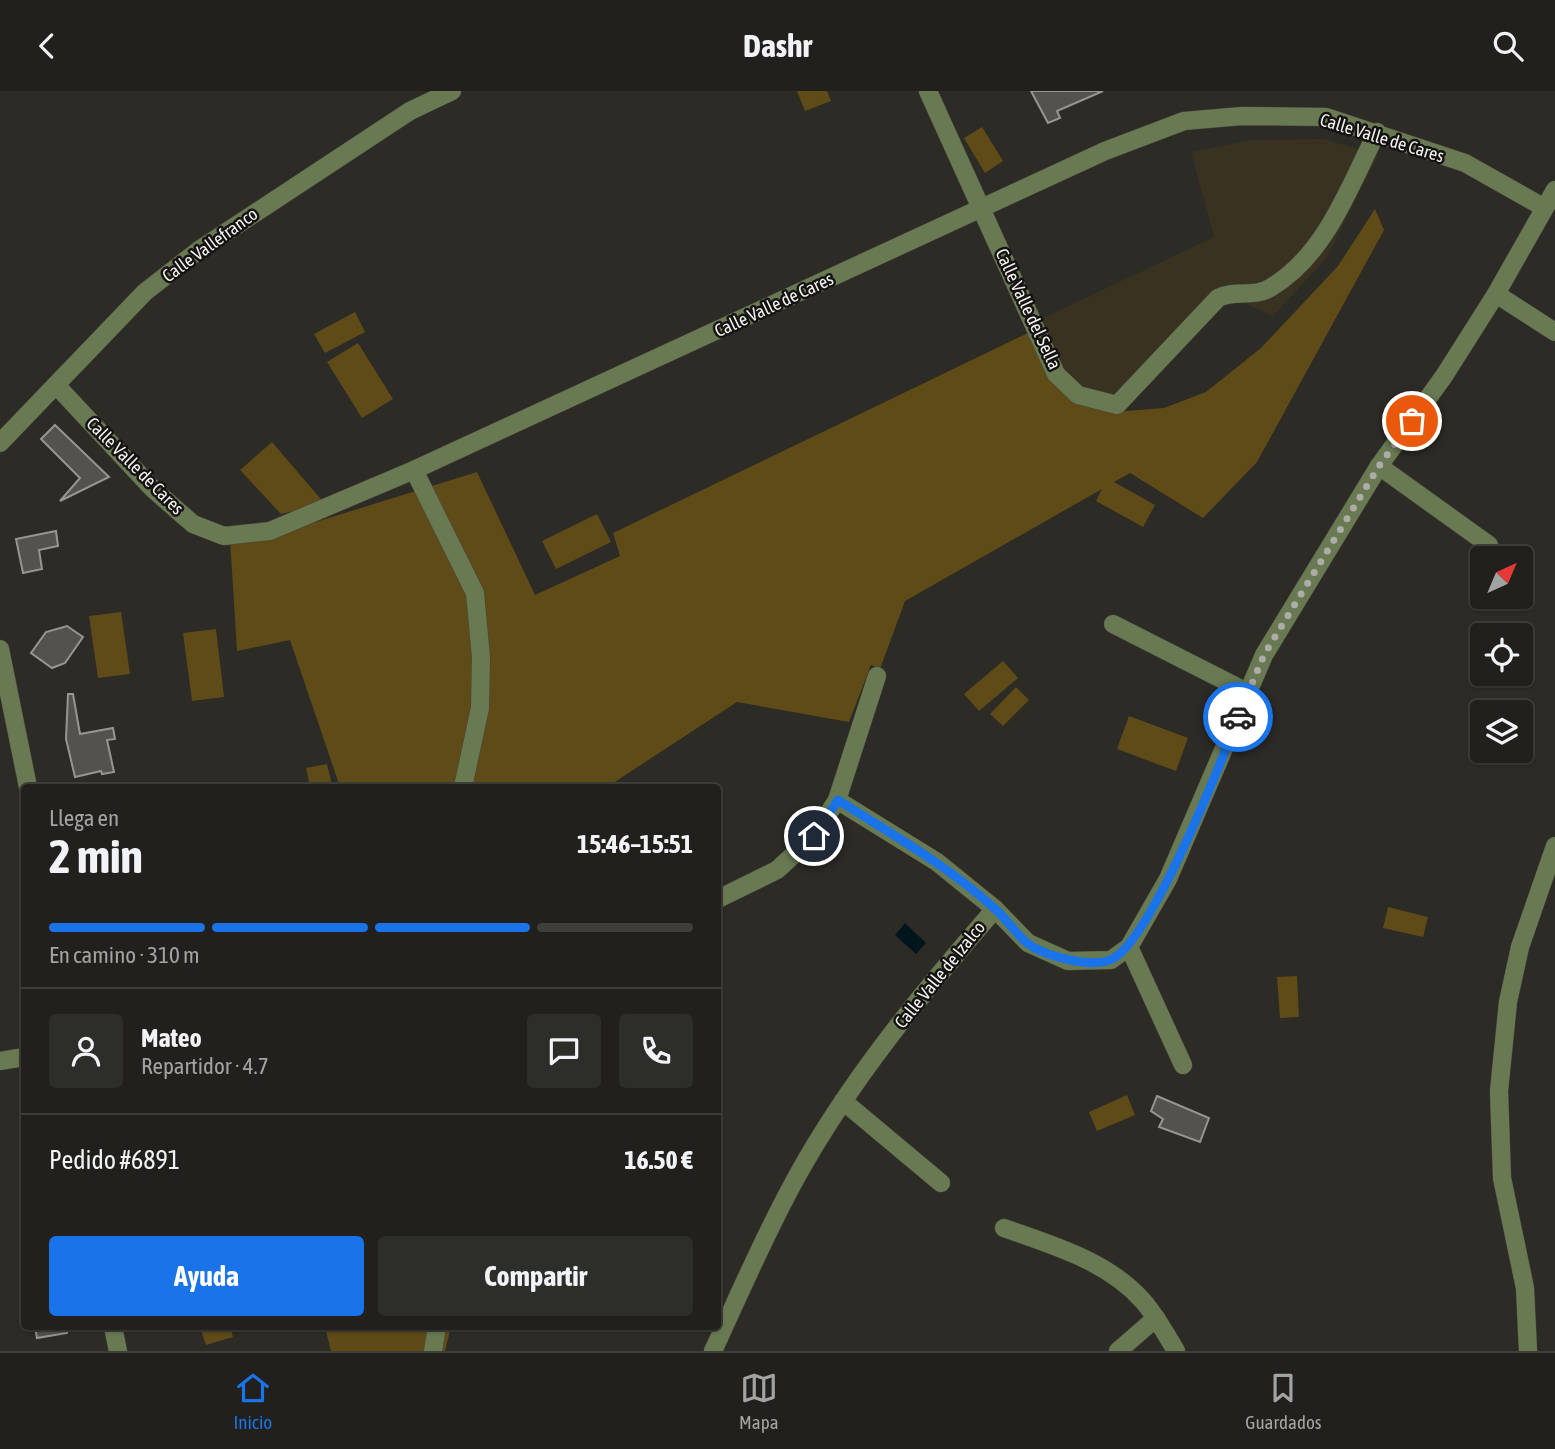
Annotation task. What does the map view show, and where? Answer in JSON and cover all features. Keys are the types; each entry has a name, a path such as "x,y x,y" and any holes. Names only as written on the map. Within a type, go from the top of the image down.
{"street":[{"name":"Calle Vallefranco","path":"0,443 145,292 199,250 411,111 453,91"},
{"name":"Calle Valle del Sella","path":"928,91 1056,374 1078,395 1117,405 1218,298 1232,292 1256,294 1270,288 1316,246 1328,230 1377,132"},
{"name":"Calle Valle de Cares","path":"56,385 153,489 193,524 225,536 270,531 414,470 1105,151 1184,121 1242,116 1326,117 1465,163 1543,207"},
{"path":"1183,1065 1129,947 1168,879 1229,742 1264,655 1379,466 1444,376 1496,294 1555,190"},
{"path":"1496,294 1555,332"},
{"path":"1379,466 1489,545"},
{"path":"414,470 475,593 481,657 480,708 464,784"},
{"path":"1113,625 1247,692"},
{"path":"0,649 27,784"},
{"path":"721,898 777,870 814,836 838,800 877,676"},
{"path":"838,800 937,862 995,909"},
{"path":"1528,1351 1525,1287 1502,1178 1499,1091 1508,1002 1520,947 1555,846"},
{"name":"Calle Valle de Izalco","path":"713,1351 795,1178 843,1101 877,1052 995,909 1028,943 1068,961 1111,960 1129,947"},
{"path":"0,1061 21,1058"},
{"path":"843,1101 941,1184"},
{"path":"1004,1228 1056,1246 1110,1272 1141,1299 1157,1318 1176,1351"},
{"path":"1118,1351 1157,1318"},
{"path":"114,1330 118,1351"},
{"path":"433,1351 436,1330"}],"shaded area":[{"path":"797,91 827,91 831,101 805,111"},
{"path":"982,127 1003,161 985,173 964,138"},
{"path":"1324,139 1378,155 1326,259 1273,316 1230,297 1114,400 1079,387 1056,359 1043,318 1214,237 1191,152 1251,140"},
{"path":"1375,209 1384,230 1257,462 1203,518 1130,473 1114,482 1155,505 1143,527 1096,501 1102,489 905,601 880,669 871,665 849,722 737,702 612,784 339,784 290,640 237,651 230,539 277,534 477,472 535,595 620,556 613,533 1032,331 1049,373 1113,412 1164,408 1206,392 1261,348 1338,266"},
{"path":"355,312 365,332 325,353 314,334"},
{"path":"358,343 393,399 362,418 327,362"},
{"path":"272,442 325,504 281,514 240,470"},
{"path":"597,514 611,542 556,569 542,541"},
{"path":"121,612 130,674 98,678 89,616"},
{"path":"216,629 224,697 192,701 183,633"},
{"path":"1003,661 1018,678 979,711 964,694"},
{"path":"1016,687 1029,700 1003,726 990,714"},
{"path":"1129,716 1188,738 1176,771 1117,749"},
{"path":"327,764 332,784 309,784 306,768"},
{"path":"1388,907 1428,917 1423,937 1383,928"},
{"path":"1297,976 1299,1017 1280,1018 1277,977"},
{"path":"1127,1095 1135,1115 1097,1131 1089,1112"},
{"path":"201,1330 231,1330 233,1337 206,1345"},
{"path":"326,1330 450,1330 445,1351 331,1351"}],"water":[{"path":"905,923 926,943 916,954 895,935"}],"building":[{"path":"1031,91 1103,91 1057,111 1060,118 1048,123"},
{"path":"55,425 109,477 60,501 80,478 41,439"},
{"path":"56,531 58,546 39,550 42,569 23,573 16,539"},
{"path":"67,626 83,637 65,663 52,668 31,653 46,632"},
{"path":"68,694 73,694 80,734 113,728 115,739 107,740 114,772 102,774 101,771 75,777 66,739"},
{"path":"1157,1096 1209,1118 1200,1142 1159,1127 1163,1119 1151,1111"},
{"path":"36,1330 67,1330 67,1333 37,1338"}],"way so far":[{"path":"1238,717 1264,655 1379,466 1412,421"}],"route":[{"path":"814,836 838,800 937,862 995,909 1028,943 1068,961 1111,960 1129,947 1168,879 1238,717"}]}
